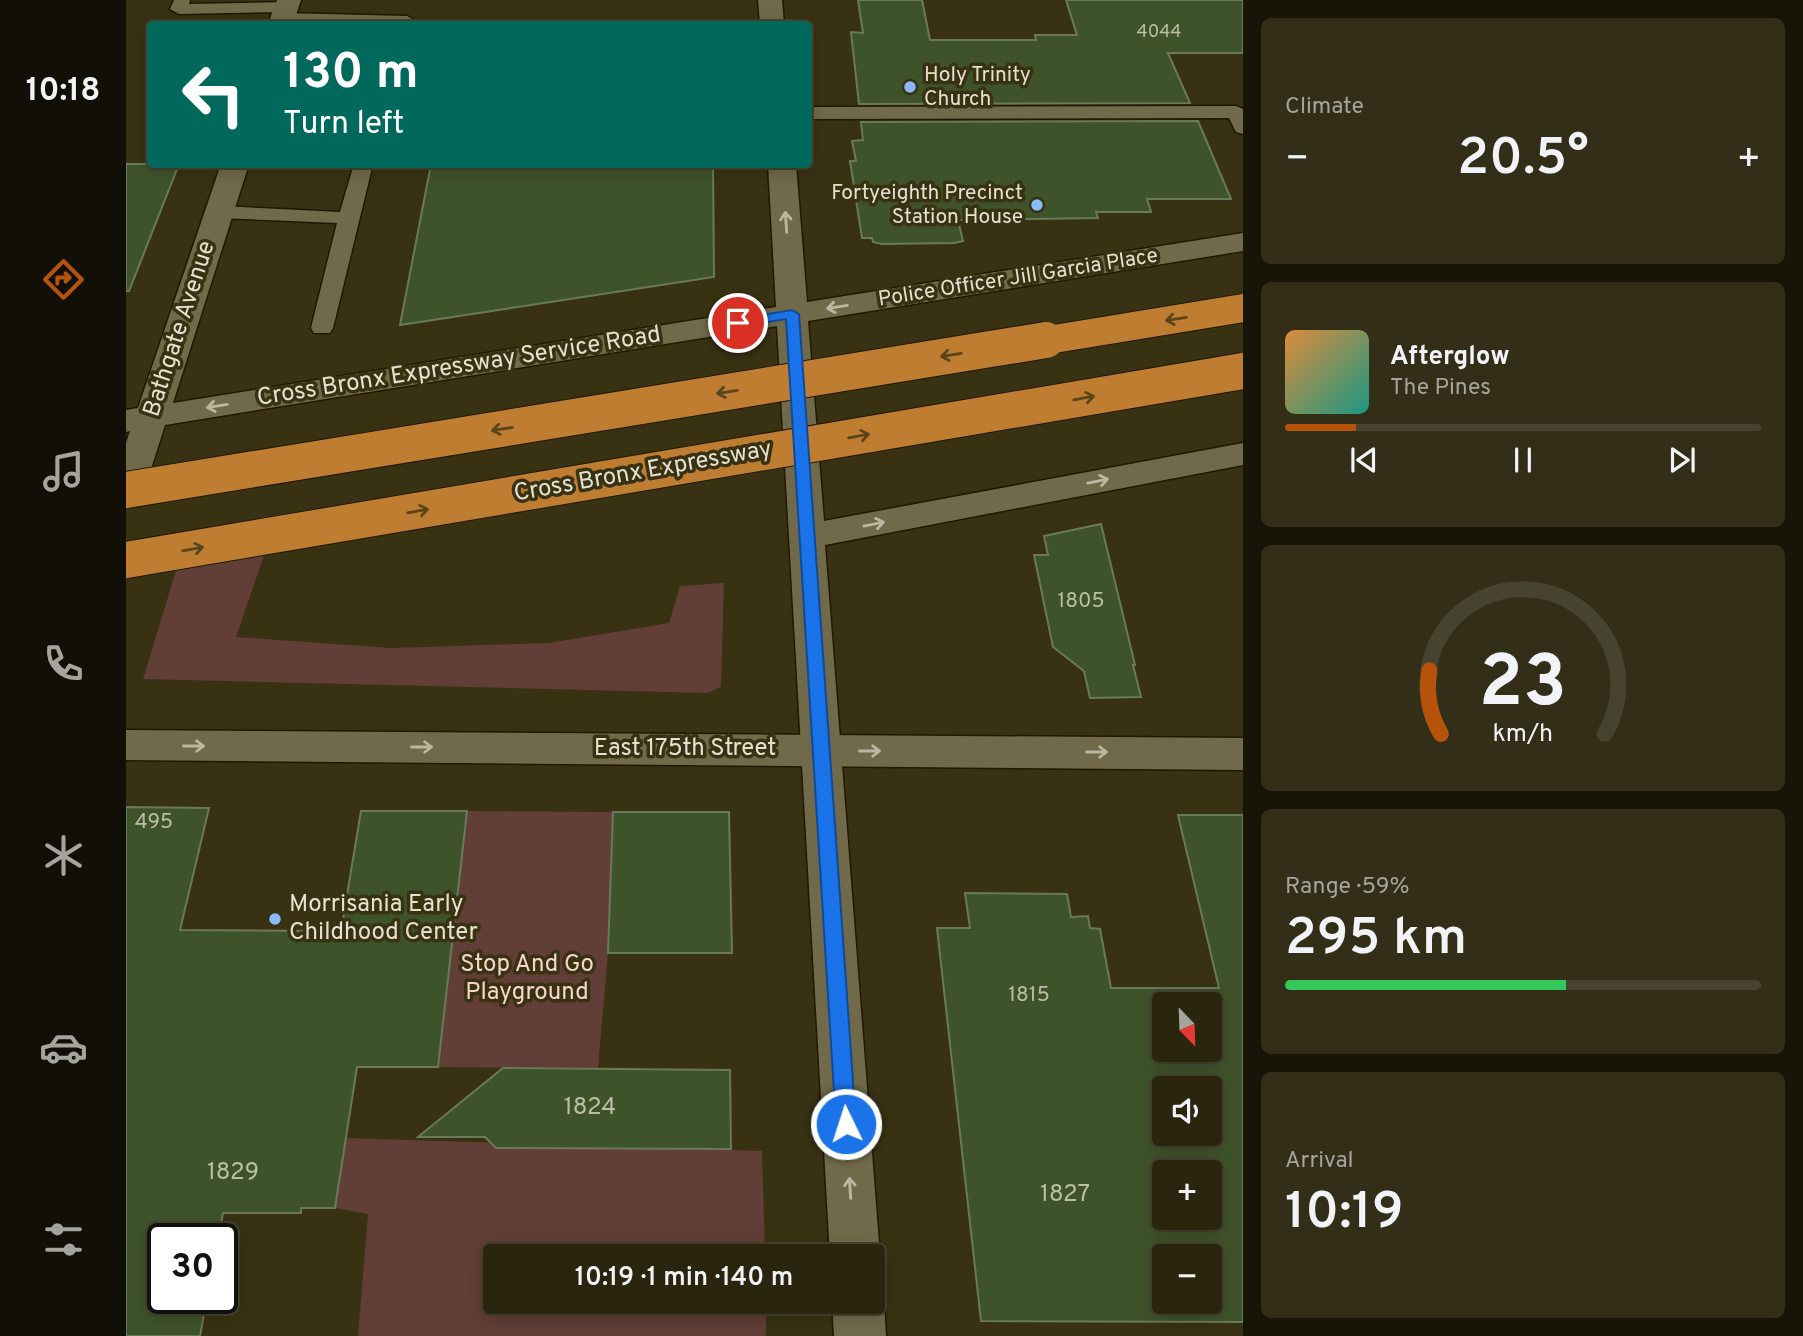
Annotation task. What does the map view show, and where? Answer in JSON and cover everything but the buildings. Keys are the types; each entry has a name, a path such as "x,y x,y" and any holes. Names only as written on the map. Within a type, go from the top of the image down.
{"highway":[{"path":"126,492 1243,308"},
{"name":"Cross Bronx Expressway","path":"126,560 1243,371"}],"street":[{"path":"770,0 772,21"},
{"name":"Bathgate Avenue","path":"126,492 139,419 234,168"},
{"path":"782,168 854,1244"},
{"name":"Police Officer Jill Garcia Place","path":"792,314 1243,242"},
{"name":"Cross Bronx Expressway Service Road","path":"139,419 792,314"},
{"path":"807,536 1243,454"},
{"name":"East 175th Street","path":"126,745 1243,754"},
{"path":"859,1314 860,1336"}],"lane":[{"path":"182,0 179,9 285,12 385,21"},
{"path":"407,21 412,0"},
{"path":"812,113 1236,112 1243,128"},
{"path":"322,328 363,168"},
{"path":"219,212 348,218"}],"green space":[{"path":"269,541 236,637 391,648 548,643 669,623 680,586 724,583 721,687 707,693 143,679 182,551"},
{"name":"Stop And Go Playground","path":"467,811 613,812 608,953 598,1068 438,1067"},
{"path":"346,1138 762,1151 765,1244 483,1244 483,1314 766,1314 766,1336 358,1336 368,1214 335,1208"}],"place":[{"name":"Holy Trinity Church","path":"910,87"},
{"name":"Fortyeighth Precinct Station House","path":"1037,205"},
{"name":"Morrisania Early Childhood Center","path":"275,919"}],"route":[{"path":"738,323 792,314 846,1124"}]}
